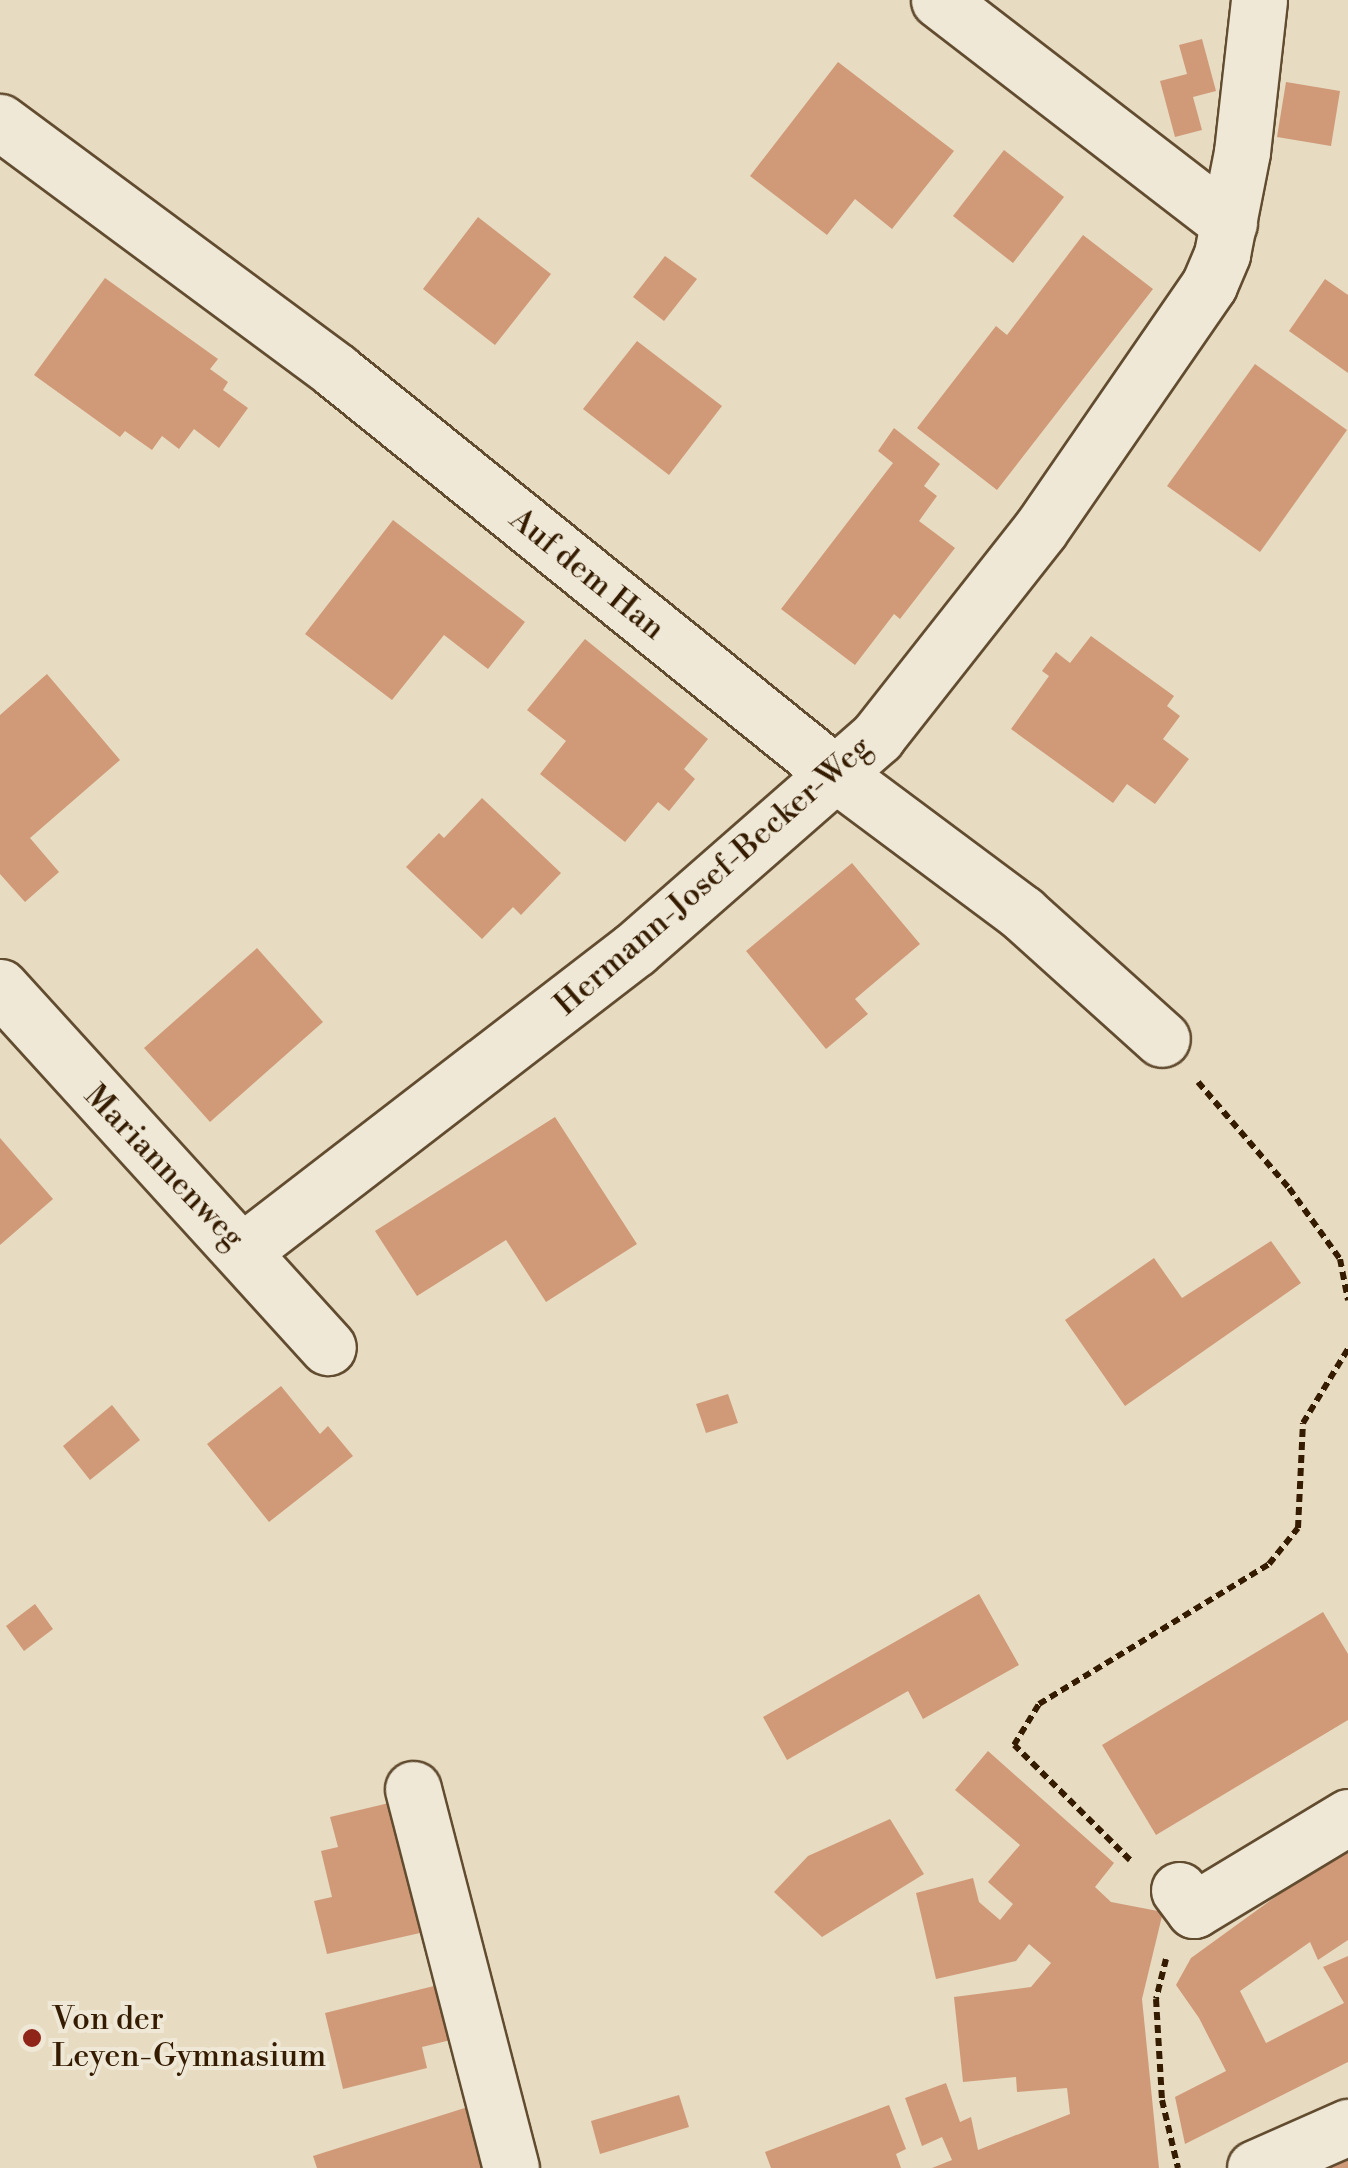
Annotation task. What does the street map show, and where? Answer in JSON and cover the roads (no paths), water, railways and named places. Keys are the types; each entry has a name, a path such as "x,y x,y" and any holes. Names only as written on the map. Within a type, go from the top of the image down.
{"street":[{"path":"939,0 1229,223"},
{"name":"Hermann-Josef-Becker-Weg","path":"244,1250 634,949 877,736 1040,530 1208,285 1222,254 1229,223 1258,0"},
{"name":"Auf dem Han","path":"0,122 336,372 837,775 1022,913 1162,1040"},
{"name":"Mariannenweg","path":"0,987 70,1068 244,1250 328,1347"},
{"path":"413,1790 510,2168"},
{"path":"1186,1900 1348,1817"},
{"path":"1254,2168 1348,2127"}],"place":[{"name":"Von der Leyen-Gymnasium","path":"32,2038"}]}
